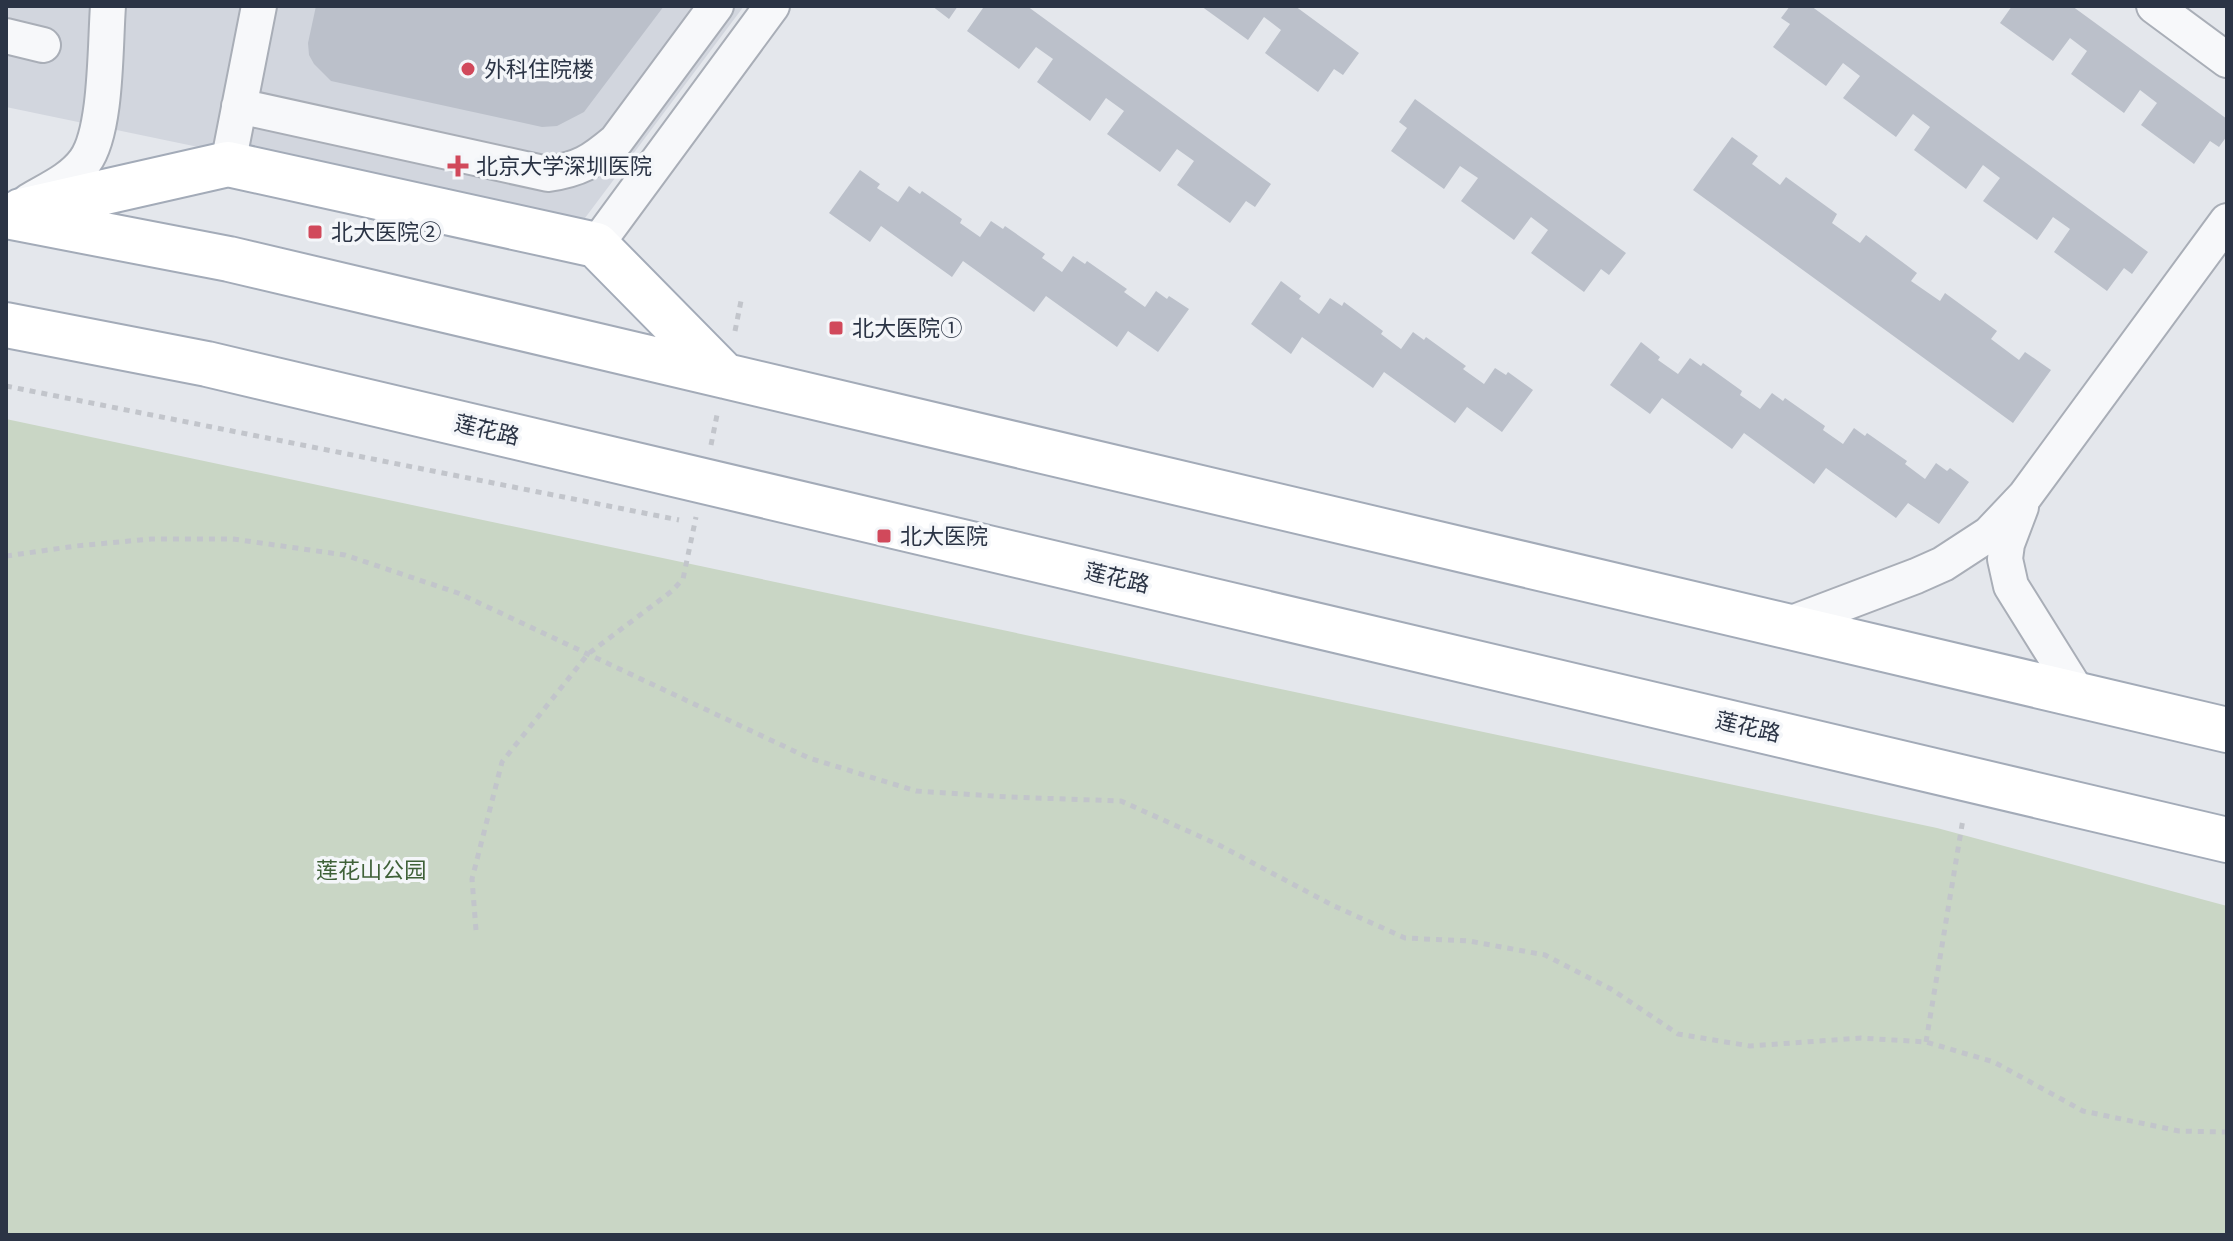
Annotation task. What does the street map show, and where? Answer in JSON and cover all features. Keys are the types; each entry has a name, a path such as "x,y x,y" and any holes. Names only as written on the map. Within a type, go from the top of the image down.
{"main road":[{"path":"6,215 228,164 596,245 725,376"},
{"path":"6,215 229,259 2227,730"},
{"name":"莲花路","path":"6,325 207,364 2227,840"}],"street":[{"path":"6,215 67,180 86,159 99,129 108,6"},
{"path":"228,164 259,6"},
{"path":"239,106 548,174 574,170 599,156 616,141 716,6"},
{"path":"596,245 772,6"},
{"path":"2154,6 2227,60"},
{"path":"6,36 43,45"},
{"path":"1784,626 1943,564 1989,534 2025,496 2227,221"},
{"path":"2025,496 2007,544 2007,573 2011,586 2079,695"}],"path":[{"path":"476,930 472,879 502,762 588,654 672,591 683,579 741,301"},
{"path":"6,556 151,539 233,539 345,555 458,593 809,758 916,791 1121,801 1219,845 1334,906 1405,938 1469,941 1545,955 1611,989 1678,1034 1750,1046 1861,1038 1926,1042 1994,1062 2083,1111 2179,1131 2227,1132"},
{"path":"1926,1042 1970,779"}],"shaded area":[{"name":"北京大学深圳医院","path":"6,6 744,6 579,226 6,107"}],"green space":[{"name":"莲花山公园","path":"6,419 1937,828 2227,906 2227,1235 6,1235"}],"building":[{"name":"外科住院楼","path":"316,6 664,6 584,112 557,126 542,127 331,81 309,55 308,43"},
{"path":"932,6 958,6 949,19"},
{"path":"980,6 1027,6 1271,184 1255,207 1246,201 1230,223 1177,185 1194,161 1177,149 1160,172 1107,134 1124,111 1106,98 1090,121 1037,82 1053,59 1036,47 1019,69 967,31 983,8"},
{"path":"1201,6 1295,6 1359,53 1343,75 1334,69 1318,92 1265,53 1281,30 1264,17 1248,40"},
{"path":"1790,6 1811,6 2148,252 2132,274 2124,268 2107,291 2054,252 2070,229 2053,217 2037,240 1983,201 2000,178 1983,165 1966,189 1914,150 1930,127 1913,114 1896,137 1843,98 1860,76 1843,63 1826,86 1773,47 1790,24 1781,18"},
{"path":"2012,6 2072,6 2227,119 2227,136 2219,147 2210,141 2194,164 2141,125 2157,103 2140,90 2124,113 2071,74 2087,51 2070,38 2053,61 2000,23"},
{"path":"1415,99 1626,253 1609,275 1601,269 1584,292 1531,253 1548,230 1531,217 1514,240 1461,201 1478,178 1460,166 1444,189 1391,151 1407,128 1399,122"},
{"path":"1732,137 1758,156 1752,164 1780,185 1786,177 1837,214 1832,223 1860,243 1866,235 1917,273 1911,281 1940,301 1945,293 1997,331 1991,339 2019,360 2025,352 2051,370 2013,423 1693,190"},
{"path":"860,170 880,184 877,188 898,202 909,186 920,194 922,191 962,219 960,223 980,237 991,221 1003,229 1005,226 1045,254 1042,258 1062,272 1073,256 1085,264 1087,261 1127,289 1124,292 1145,307 1156,291 1189,309 1158,352 1128,331 1117,347 1046,296 1034,312 963,261 952,277 881,226 870,242 829,213"},
{"path":"1281,281 1319,314 1330,298 1342,306 1344,302 1383,331 1381,334 1401,349 1413,332 1424,340 1426,337 1466,366 1463,369 1484,384 1495,368 1506,375 1508,372 1533,390 1502,432 1467,407 1455,423 1384,372 1373,388 1302,337 1291,354 1251,324"},
{"path":"1641,342 1660,357 1658,360 1678,374 1690,358 1701,366 1703,363 1742,391 1740,395 1760,409 1772,393 1783,401 1785,398 1825,426 1823,430 1843,444 1854,428 1865,436 1867,433 1907,461 1905,464 1925,479 1936,463 1947,471 1950,468 1969,482 1939,524 1908,503 1896,518 1826,468 1814,484 1744,433 1732,449 1662,398 1650,414 1610,385"}],"place":[{"name":"外科住院楼","path":"468,69"},
{"name":"北京大学深圳医院","path":"458,166"},
{"name":"北大医院②","path":"315,232"},
{"name":"北大医院①","path":"836,328"},
{"name":"北大医院","path":"884,536"}]}
